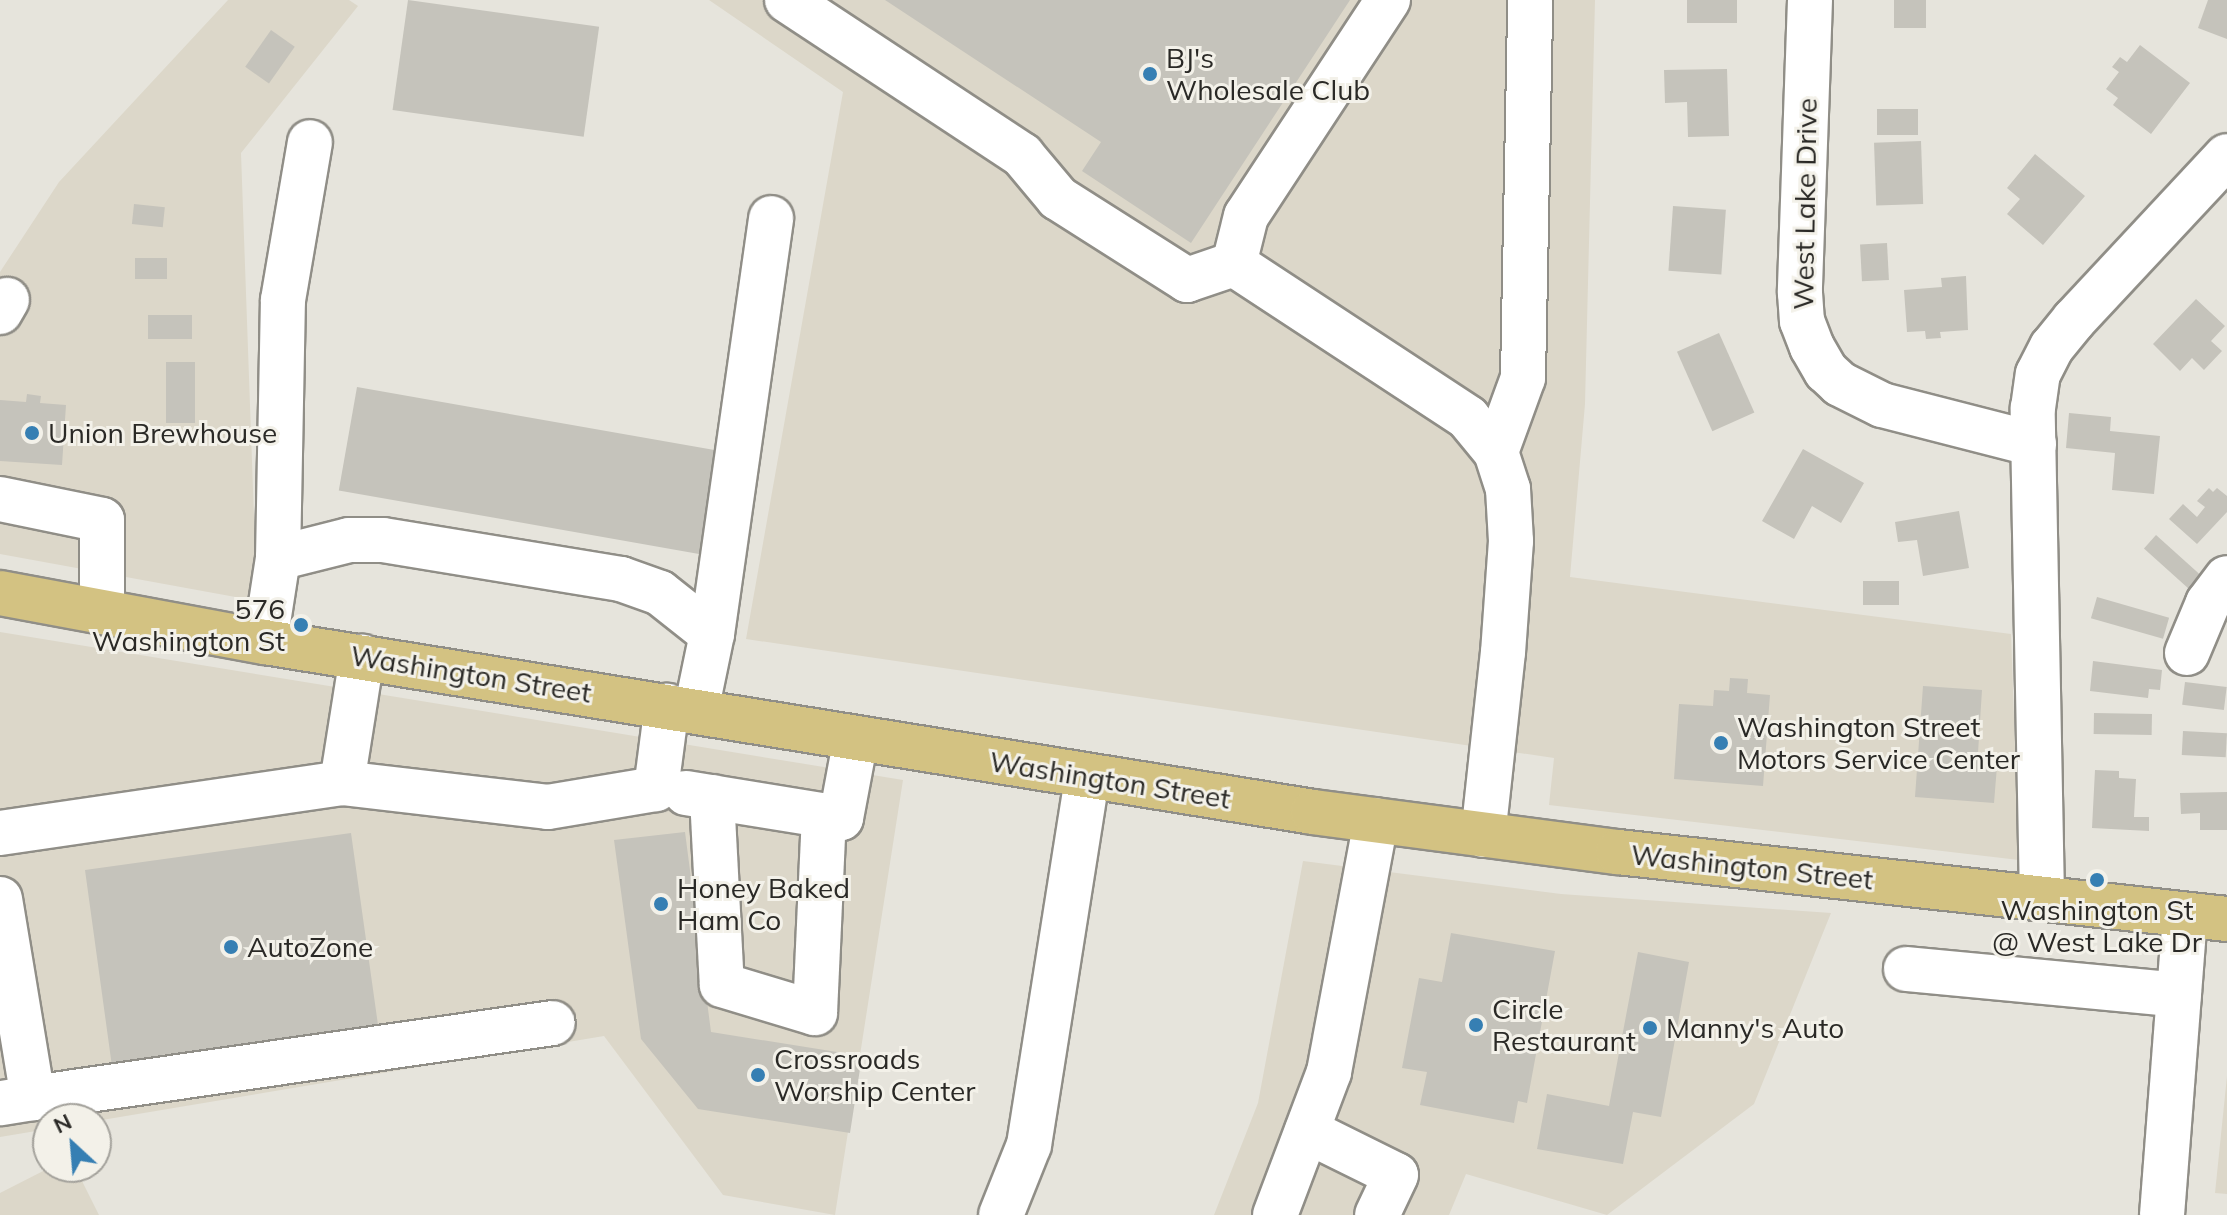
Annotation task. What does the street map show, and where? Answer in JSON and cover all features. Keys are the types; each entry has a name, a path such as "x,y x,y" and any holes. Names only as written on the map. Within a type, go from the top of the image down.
{"main road":[{"name":"Washington Street","path":"0,593 265,642 682,708 1087,777 1376,820 2206,918"}],"street":[{"path":"787,0 1022,155 1058,198 1187,280 1234,264"},
{"path":"1234,264 1246,216 1388,0"},
{"path":"1496,452 1523,378 1530,0"},
{"name":"West Lake Drive","path":"1810,0 1800,293 1802,321 1812,347 1826,371 1840,384 1882,405 2034,444"},
{"path":"265,642 278,558 283,300 310,142"},
{"path":"2042,898 2034,444 2038,374 2052,347 2227,156"},
{"path":"656,789 682,708 712,634 771,218"},
{"path":"1234,264 1468,418 1496,452 1508,489 1511,541 1503,652 1483,835"},
{"path":"0,499 102,520 102,612"},
{"path":"278,558 349,540 383,540 621,579 660,593 712,634"},
{"path":"2187,653 2208,603 2227,578"},
{"path":"342,783 362,657"},
{"path":"0,833 342,783 548,807 656,789 841,818 856,738"},
{"path":"1001,1215 1029,1145 1087,777"},
{"path":"712,797 722,985 815,1013 824,815"},
{"path":"1275,1215 1329,1072 1376,820"},
{"path":"0,899 16,1101 553,1023"},
{"path":"2162,1215 2179,995 2206,918"},
{"path":"1906,969 2179,995"},
{"path":"1307,1131 1396,1175 1377,1215"}],"shaded area":[{"path":"228,0 349,0 358,6 241,153 257,601 0,554 0,272 59,182"},
{"path":"709,0 1595,0 1585,404 1570,577 2011,634 2019,860 1549,805 1554,758 746,639 843,92"},
{"path":"0,632 903,780 835,1215 723,1195 604,1036 112,1118 112,1103 32,1103 32,1132 0,1137"},
{"path":"1303,861 1561,894 1831,913 1754,1104 1607,1215 1466,1174 1449,1215 1214,1215 1258,1103"},
{"path":"2227,1076 2227,1194 2215,1193"},
{"path":"32,1177 32,1183 83,1183 99,1215 0,1215 0,1193"}],"building":[{"path":"408,0 599,27 584,137 393,110"},
{"name":"BJ's Wholesale Club","path":"885,0 1350,0 1191,243 1082,171 1101,142"},
{"path":"1687,0 1737,0 1737,23 1687,23"},
{"path":"1894,0 1926,0 1926,28 1894,28"},
{"path":"2208,0 2227,0 2227,39 2198,28"},
{"path":"271,30 295,47 269,83 245,67"},
{"path":"2140,45 2190,83 2151,134 2113,105 2118,98 2106,89 2119,72 2112,67 2120,57 2127,62"},
{"path":"1727,69 1729,136 1688,137 1687,102 1665,103 1664,70"},
{"path":"1877,109 1918,109 1918,135 1877,135"},
{"path":"1921,141 1923,204 1876,206 1874,143"},
{"path":"2035,154 2085,196 2043,245 2007,214 2020,199 2007,188"},
{"path":"134,204 165,207 163,227 132,224"},
{"path":"1673,206 1726,210 1721,275 1668,271"},
{"path":"1887,243 1889,280 1862,281 1860,244"},
{"path":"135,258 167,258 167,279 135,279"},
{"path":"1966,276 1968,330 1940,332 1941,338 1926,339 1925,331 1907,332 1904,290 1942,287 1941,278"},
{"path":"2196,299 2225,326 2211,341 2222,351 2204,370 2192,358 2180,371 2153,344"},
{"path":"148,315 192,315 192,339 148,339"},
{"path":"1719,333 1754,412 1712,431 1677,352"},
{"path":"166,362 195,362 195,423 166,423"},
{"path":"357,387 724,452 706,555 339,490"},
{"name":"Union Brewhouse","path":"27,394 41,396 40,403 66,405 62,465 0,461 0,400 26,402"},
{"path":"2069,413 2111,417 2110,431 2160,436 2154,494 2112,490 2115,453 2066,448"},
{"path":"1803,449 1864,483 1841,523 1812,506 1794,539 1762,521"},
{"path":"2209,488 2213,492 2217,488 2227,496 2227,512 2197,544 2169,519 2183,504 2197,517 2205,507 2197,501"},
{"path":"1959,511 1969,568 1923,576 1917,540 1898,542 1895,522"},
{"path":"2156,535 2204,578 2192,591 2144,548"},
{"path":"1863,581 1899,581 1899,605 1863,605"},
{"path":"2097,597 2169,618 2163,639 2091,618"},
{"path":"2093,661 2162,670 2160,690 2149,689 2148,698 2090,691"},
{"name":"Washington Street Motors Service Center","path":"1730,678 1748,679 1747,693 1770,695 1763,786 1674,779 1679,704 1713,706 1714,690 1729,691"},
{"path":"2185,682 2227,687 2224,710 2182,705"},
{"path":"1923,686 1982,690 1978,753 1998,754 1994,803 1915,797"},
{"path":"2094,713 2152,714 2152,735 2094,734"},
{"path":"2183,731 2227,733 2226,757 2182,755"},
{"path":"2095,770 2119,771 2119,778 2136,779 2134,817 2149,817 2149,831 2092,828"},
{"path":"2227,792 2227,830 2200,830 2200,813 2181,814 2180,793"},
{"path":"685,832 711,1032 862,1056 850,1133 698,1109 641,1039 614,840"},
{"name":"AutoZone","path":"351,833 378,1025 162,1055 165,1074 114,1081 85,870"},
{"name":"Circle Restaurant","path":"1451,933 1555,951 1527,1103 1518,1101 1514,1123 1420,1105 1427,1072 1402,1068 1419,978 1442,982"},
{"name":"Manny's Auto","path":"1638,952 1689,962 1661,1117 1633,1112 1623,1164 1537,1149 1547,1094 1609,1106"}],"place":[{"name":"BJ's Wholesale Club","path":"1150,74"},
{"name":"Union Brewhouse","path":"32,433"},
{"name":"576 Washington St","path":"301,625"},
{"name":"Washington Street Motors Service Center","path":"1721,743"},
{"name":"Washington St @ West Lake Dr","path":"2097,880"},
{"name":"Honey Baked Ham Co","path":"661,904"},
{"name":"AutoZone","path":"231,947"},
{"name":"Circle Restaurant","path":"1476,1025"},
{"name":"Manny's Auto","path":"1650,1028"},
{"name":"Crossroads Worship Center","path":"758,1075"}]}
